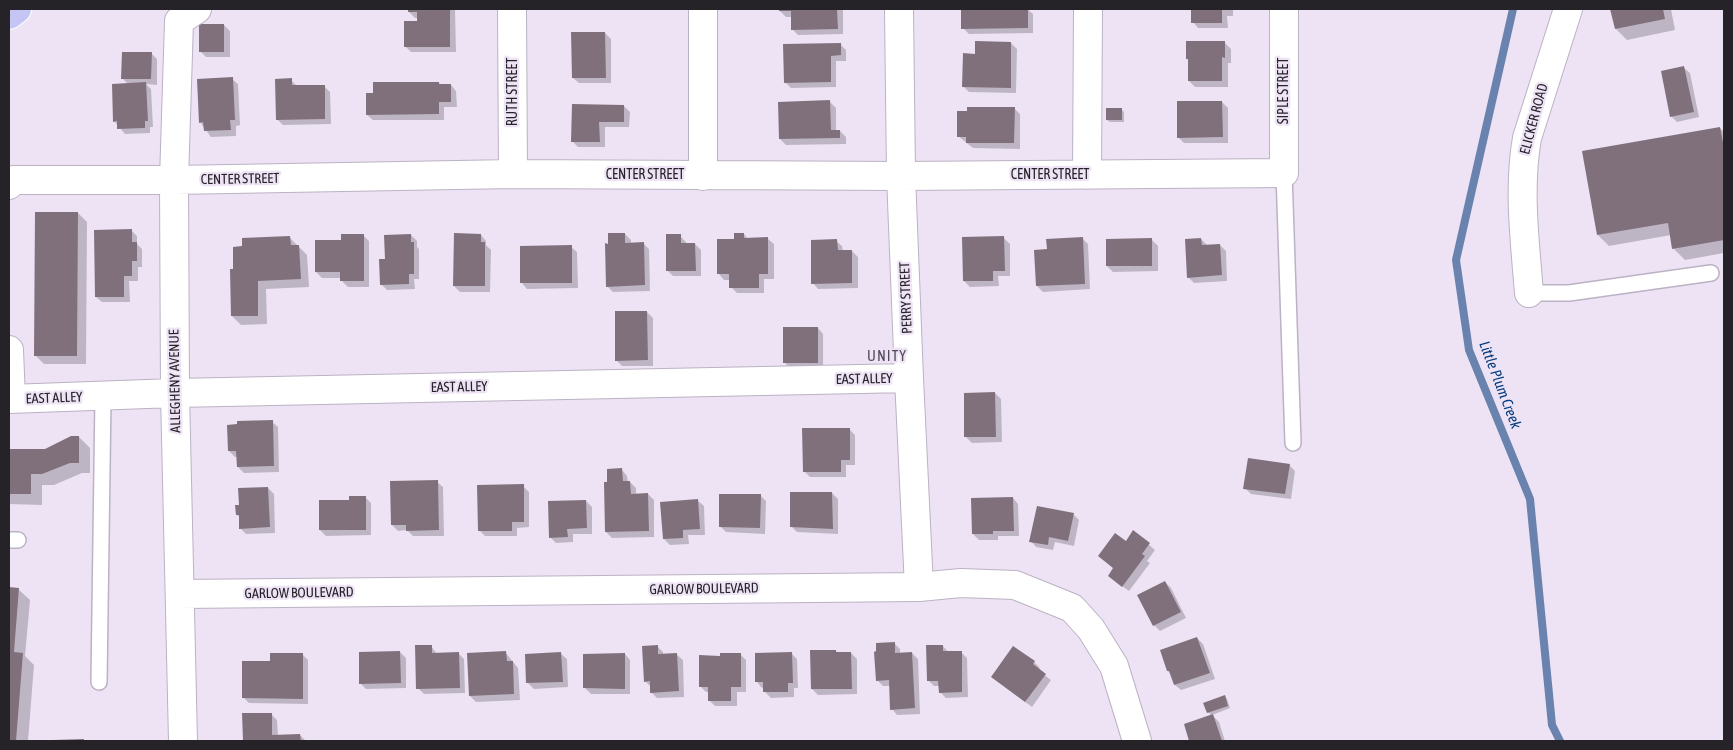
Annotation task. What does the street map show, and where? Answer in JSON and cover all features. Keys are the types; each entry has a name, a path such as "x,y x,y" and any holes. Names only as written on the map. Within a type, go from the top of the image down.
{"highway":[{"path":"9,15 17,9"}],"street":[{"name":"RUTH STREET","path":"512,9 513,174"},
{"path":"703,9 703,176"},
{"name":"PERRY STREET","path":"899,9 901,176 908,378 919,587"},
{"path":"1088,9 1088,175"},
{"name":"SIPLE STREET","path":"1284,9 1284,174"},
{"name":"ELICKER ROAD","path":"1529,293 1523,219 1523,159 1529,131 1568,9"},
{"name":"ALLEGHENY AVENUE","path":"183,741 175,393 174,180 188,15"},
{"name":"CENTER STREET","path":"9,185 13,180 174,180 513,174 901,176 1284,174"},
{"path":"9,350 10,399"},
{"name":"EAST ALLEY","path":"10,399 175,393 908,378"},
{"name":"GARLOW BOULEVARD","path":"180,594 919,587 961,584 1014,585 1072,608 1092,629 1114,666 1137,741"}],"lane":[{"path":"1284,174 1293,443"},
{"path":"1529,293 1569,293 1711,273"},
{"path":"99,682 102,396"}],"building":[{"path":"408,9 450,9 450,47 404,47 404,21 417,21 417,12 408,12"},
{"path":"779,9 837,9 838,29 791,30 791,11 779,11"},
{"path":"961,9 1028,9 1028,28 961,29"},
{"path":"1191,9 1222,9 1222,23 1191,23"},
{"path":"1610,9 1663,9 1665,19 1615,29"},
{"path":"199,24 224,24 224,52 199,52"},
{"path":"571,32 605,32 606,78 572,78"},
{"path":"975,41 1011,42 1011,88 962,87 963,53 975,54"},
{"path":"1186,41 1225,41 1225,58 1222,57 1222,81 1188,81"},
{"path":"841,43 841,55 831,56 831,82 784,83 783,44"},
{"path":"122,52 152,52 151,79 121,79"},
{"path":"1684,66 1694,112 1670,117 1661,71"},
{"path":"233,77 235,120 230,120 231,130 204,131 203,122 199,123 197,79"},
{"path":"292,78 292,85 325,85 325,119 276,120 275,79"},
{"path":"146,82 148,121 145,121 145,128 117,129 117,121 113,122 112,84"},
{"path":"373,82 439,82 439,84 451,84 451,102 439,102 439,114 366,115 366,93 373,93"},
{"path":"830,100 831,130 840,130 840,138 779,139 778,102"},
{"path":"1177,101 1222,101 1223,137 1177,138"},
{"path":"572,104 624,105 624,122 599,122 600,142 571,142"},
{"path":"967,107 1015,107 1014,143 966,143 966,137 957,137 957,111 967,111"},
{"path":"1106,108 1122,108 1122,120 1106,120"},
{"path":"1720,127 1724,148 1724,240 1672,249 1668,223 1597,235 1582,151"},
{"path":"35,212 78,212 77,356 34,356"},
{"path":"132,229 132,242 137,242 137,261 132,261 132,276 124,276 124,297 95,297 94,230"},
{"path":"454,233 481,234 481,242 485,242 485,286 453,286"},
{"path":"608,233 625,233 625,243 644,242 645,285 606,287 605,243 608,244"},
{"path":"734,233 744,233 744,238 768,237 768,274 759,274 759,288 729,288 729,274 717,274 717,239 734,239"},
{"path":"341,234 364,234 364,281 340,281 340,272 315,272 315,240 341,240"},
{"path":"411,234 411,242 414,242 414,274 409,274 409,284 380,285 379,259 385,259 384,235"},
{"path":"666,234 681,234 681,243 695,243 696,271 666,271"},
{"path":"290,236 291,245 299,245 301,279 258,281 258,316 231,316 230,269 233,269 233,247 242,246 242,238"},
{"path":"1004,236 1005,271 993,271 993,281 963,281 962,237"},
{"path":"1083,237 1085,284 1036,286 1034,250 1047,249 1046,239"},
{"path":"1152,238 1152,266 1106,266 1106,239"},
{"path":"1201,238 1202,245 1220,244 1222,275 1187,278 1185,239"},
{"path":"837,239 838,250 852,250 852,283 811,284 811,240"},
{"path":"572,245 572,283 520,283 520,246"},
{"path":"615,311 647,311 648,360 615,361"},
{"path":"783,327 818,327 818,363 783,363"},
{"path":"995,392 996,437 964,437 964,393"},
{"path":"273,420 274,466 237,467 236,451 228,451 227,425 237,424 237,421"},
{"path":"802,428 850,428 850,460 841,460 841,472 803,472"},
{"path":"71,436 79,436 79,463 70,463 42,474 31,474 31,494 9,494 9,449 45,449"},
{"path":"1248,458 1290,464 1285,494 1243,489"},
{"path":"622,468 623,481 630,481 631,494 648,493 649,531 605,532 604,482 607,482 607,469"},
{"path":"438,480 439,530 406,531 406,525 391,525 390,481"},
{"path":"524,484 524,522 512,522 512,531 478,531 477,485"},
{"path":"268,487 270,527 239,529 239,515 236,515 235,505 239,505 238,488"},
{"path":"790,492 832,492 833,529 790,527"},
{"path":"719,494 761,494 760,528 719,527"},
{"path":"349,496 366,496 366,530 319,530 319,500 349,500"},
{"path":"1013,497 1014,531 972,534 971,498"},
{"path":"698,499 700,529 683,530 683,538 663,539 660,502"},
{"path":"586,500 587,528 567,529 568,537 549,538 548,501"},
{"path":"1037,506 1074,513 1068,541 1049,537 1048,545 1029,542"},
{"path":"1133,530 1150,543 1142,554 1145,556 1122,587 1108,576 1113,568 1098,556 1115,533 1126,541"},
{"path":"1165,581 1181,612 1153,626 1137,595"},
{"path":"9,587 19,588 14,652 23,653 16,741 9,741"},
{"path":"1197,637 1210,673 1174,685 1160,650"},
{"path":"895,642 895,653 912,652 915,708 890,710 889,680 876,681 874,652 876,651 876,643"},
{"path":"415,645 432,645 432,653 459,652 460,688 416,689"},
{"path":"658,645 658,654 677,653 679,691 650,693 650,681 644,682 642,646"},
{"path":"926,645 943,645 943,651 962,651 962,692 939,693 938,681 927,681"},
{"path":"1013,646 1035,661 1033,664 1046,674 1025,702 991,677"},
{"path":"810,650 851,652 852,689 811,689"},
{"path":"400,651 401,683 359,684 359,652"},
{"path":"506,651 507,661 513,661 514,694 469,696 467,653"},
{"path":"561,652 563,682 526,683 525,654"},
{"path":"792,652 793,683 788,683 788,692 763,692 763,682 755,682 755,653"},
{"path":"270,653 303,653 303,699 242,698 242,661 270,661"},
{"path":"625,653 625,689 583,688 583,654"},
{"path":"720,653 741,653 741,687 731,687 731,701 708,701 708,687 699,687 699,655 720,656"},
{"path":"1225,695 1228,706 1207,713 1203,703"},
{"path":"242,713 272,713 272,735 300,734 301,741 243,741"},
{"path":"1213,714 1222,741 1189,741 1184,724"},
{"path":"84,739 84,741 53,741 53,740"}],"waterway":[{"name":"Little Plum Creek","path":"1513,9 1456,260 1469,350 1530,499 1552,725 1560,741"}],"district":[{"name":"UNITY","path":"887,356"}]}
